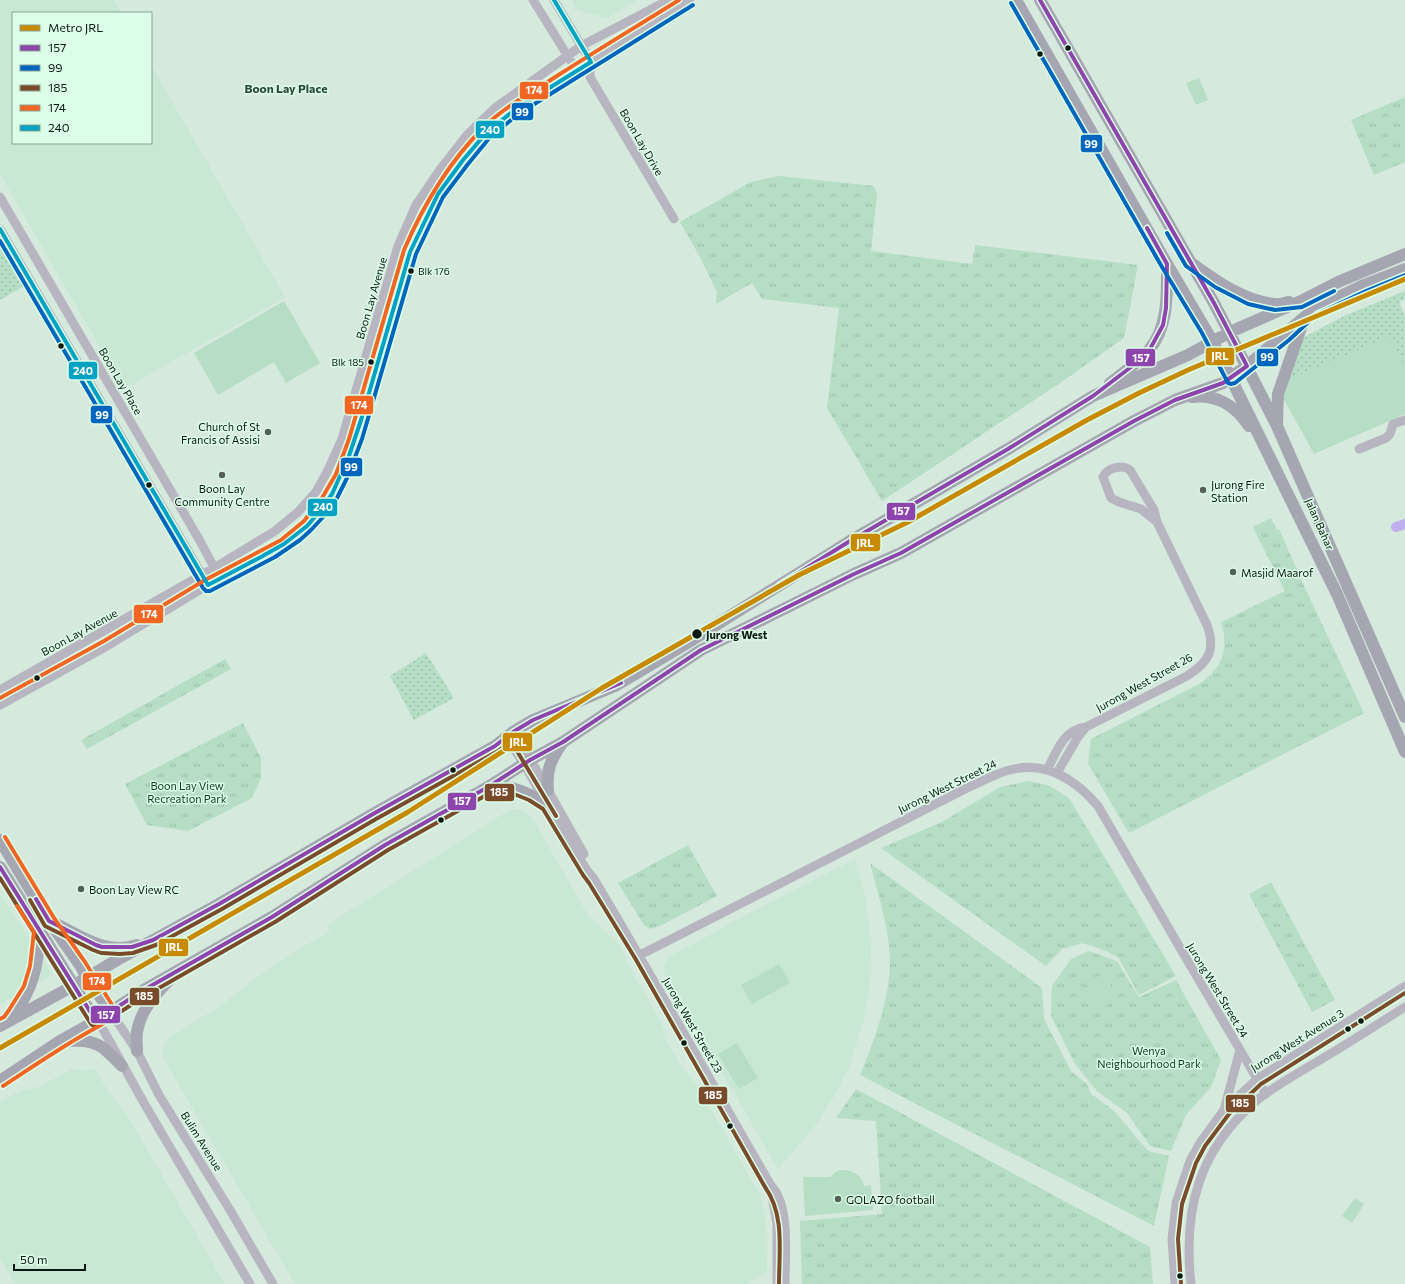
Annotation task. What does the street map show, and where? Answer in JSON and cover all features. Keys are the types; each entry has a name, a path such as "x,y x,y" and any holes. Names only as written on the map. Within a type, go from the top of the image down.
{"main road":[{"name":"Jalan Bahar","path":"1016,0 1213,342 1337,594 1405,752"},
{"name":"Jalan Bahar","path":"1040,0 1230,332 1277,426 1405,718"},
{"path":"1093,396 1181,358 1230,332 1301,301 1338,282 1405,254"},
{"path":"1190,262 1218,282 1250,298 1275,304 1301,301"},
{"path":"4,1023 73,986 373,814 495,746 532,720 615,686 692,640 850,541 1093,396 1131,367 1150,349 1163,325 1166,308 1167,264"},
{"path":"0,1081 60,1041 96,1021 142,991 272,917 385,845 488,787 527,762 563,742 701,650 854,574 901,553 1134,421 1175,400 1223,383 1247,366 1314,309 1364,285 1405,269"},
{"path":"1277,426 1278,394 1304,319"},
{"path":"1175,400 1210,397 1224,402 1240,413 1269,454"},
{"path":"548,790 548,769 563,742"},
{"path":"488,787 498,786 516,788 532,795 547,805"},
{"path":"0,840 49,921 80,965 110,1012"},
{"path":"0,867 67,972 73,986 96,1021"},
{"path":"49,921 102,947 132,947 153,940"},
{"path":"4,1023 14,1013 29,989 34,977 40,931"},
{"path":"137,1051 138,1026 148,1005 176,971"},
{"path":"60,1041 92,1042 99,1045 122,1066"}],"street":[{"path":"533,0 577,71 590,77 591,62 554,0"},
{"name":"Boon Lay Avenue","path":"0,690 270,535 298,512 316,492 328,472 342,438 398,246 416,205 428,186 467,135 495,108 581,46 669,0"},
{"path":"0,705 107,646 220,578 284,545 308,525 327,500 341,477 355,441 410,252 438,194 462,160 487,132 517,108 690,0"},
{"name":"Boon Lay Drive","path":"590,77 674,219"},
{"name":"Boon Lay Place","path":"0,197 196,534 220,578"},
{"path":"0,229 208,585"},
{"path":"1359,449 1386,438 1390,434 1393,424 1405,420"},
{"name":"Jurong West Street 26","path":"1046,770 1066,736 1078,728 1086,727 1198,668 1205,661 1210,652 1210,635 1207,625 1157,522 1154,510 1130,470 1126,467 1120,466 1106,471 1103,477 1111,498 1141,510 1157,522"},
{"name":"Jurong West Street 26","path":"1057,773 1075,742 1086,727"},
{"name":"Jurong West Street 23","path":"509,735 548,790 592,869 594,879"},
{"name":"Jurong West Street 23","path":"527,762 547,805 640,955 770,1184 778,1194 785,1222 785,1284"},
{"name":"Jurong West Street 24","path":"640,955 969,787 1006,771 1028,768 1046,770 1057,773 1072,781 1098,806 1266,1094"},
{"name":"Jurong West Avenue 3","path":"1175,1284 1172,1239 1176,1203 1190,1161 1200,1143 1224,1110 1257,1079 1405,986"},
{"path":"1191,1284 1188,1238 1192,1205 1202,1175 1214,1149 1234,1122 1266,1094 1405,1007"},
{"name":"Bulim Avenue","path":"110,1012 137,1051 159,1095 230,1210 273,1284"},
{"path":"96,1021 104,1031 122,1066 250,1284"},
{"name":"Jurong West Street 24","path":"1224,1110 1240,1050"},
{"name":"Jurong West Street 23","path":"770,1184 777,1224 777,1284"}],"shaded area":[{"path":"0,0 114,0 120,12 12,12 12,144 152,144 152,67 285,297 124,389 0,174"},
{"path":"571,0 638,0 607,18 577,10"},
{"path":"514,809 525,811 533,819 588,915 618,943 626,958 626,961 661,1022 668,1044 682,1067 699,1088 760,1195 766,1219 767,1272 746,1284 295,1284 163,1058 162,1053 164,1044 171,1036 222,1005 253,980 286,957 330,931 327,925 508,811"},
{"path":"855,859 865,894 871,943 870,986 864,1020 850,1065 835,1095 813,1129 778,1169 665,974 664,965 673,954"},
{"path":"0,894 53,974 0,1004"},
{"path":"93,1068 96,1070 105,1086 129,1118 225,1284 15,1284 0,1258 0,1101 21,1091 41,1086 70,1070 78,1069 85,1071"}],"green space":[{"path":"1199,78 1208,100 1196,105 1186,83"},
{"path":"1405,97 1405,162 1374,175 1351,120"},
{"path":"778,176 874,186 877,194 871,251 972,264 975,245 1138,265 1124,338 1060,383 882,501 827,408 839,308 762,299 752,283 716,304 717,292 700,257 680,222 751,182"},
{"path":"0,237 26,285 0,300"},
{"path":"1405,291 1405,299 1399,302 1405,315 1405,369 1390,337 1276,385 1295,342 1344,316"},
{"path":"284,301 320,363 286,383 274,362 218,395 194,353"},
{"path":"1390,336 1405,369 1405,414 1314,454 1276,385"},
{"path":"1271,518 1277,530 1279,529 1304,586 1364,713 1129,833 1088,764 1091,739 1201,683 1209,677 1219,664 1224,649 1221,622 1285,591 1253,527"},
{"path":"426,653 454,698 414,720 390,676"},
{"path":"225,659 231,669 87,749 81,740"},
{"name":"Boon Lay View Recreation Park","path":"243,723 261,758 261,778 252,798 188,831 147,825 125,784"},
{"path":"1029,781 1050,786 1069,798 1176,976 1139,995 1118,957 1083,943 1062,949 1046,966 881,848 942,822 1000,787"},
{"path":"688,845 717,896 660,926 650,929 644,925 618,883"},
{"path":"870,863 1042,988 1044,1019 1071,1071 1087,1084 1091,1094 1113,1110 1148,1151 1169,1156 1154,1226 860,1075 878,1029 889,979 890,963 886,925"},
{"path":"1271,882 1335,1000 1312,1012 1249,894"},
{"name":"Wenya Neighbourhood Park","path":"1089,951 1117,961 1139,997 1176,980 1221,1060 1211,1087 1186,1115 1171,1151 1150,1146 1127,1113 1097,1091 1075,1064 1051,1016 1052,986 1071,959"},
{"path":"779,964 790,983 752,1004 741,985"},
{"path":"1104,973 1118,999 1100,1009 1086,983"},
{"path":"737,1043 758,1078 739,1089 718,1054"},
{"path":"856,1089 1150,1247 1153,1284 802,1284 800,1221 882,1214 876,1121 836,1118"},
{"name":"GOLAZO football","path":"837,1171 850,1171 859,1176 864,1186 871,1185 873,1210 805,1216 803,1177 830,1177"},
{"path":"1355,1198 1364,1204 1352,1223 1342,1216"}],"waterway":[{"path":"1396,527 1405,524"}],"metro line":[{"name":"JRL","path":"0,1048 408,812 602,688 799,575 908,522 1087,420 1139,393 1188,370 1405,279"}],"transit line":[{"name":"240","path":"0,229 208,585 284,544 307,526 320,511 332,494 349,456 362,417 410,252 438,194 463,160 487,132 517,108 591,62 554,0"},
{"name":"174","path":"0,698 104,641 205,580 281,540 304,521 322,498 336,474 349,439 404,250 419,217 448,170 470,141 492,120 510,106 589,55 679,0"},
{"name":"157","path":"0,867 96,1021 142,991 272,917 385,845 488,787 530,760 563,742 701,650 854,574 901,553 1134,421 1175,400 1223,383 1247,366 1214,303 1040,0"},
{"name":"99","path":"1011,3 1162,267 1202,333 1228,383 1235,383 1289,340 1317,314 1405,275"},
{"name":"99","path":"0,241 203,588 206,591 210,591 275,557 300,540 325,515 337,498 347,478 362,439 416,254 443,197 491,136 520,113 693,5"},
{"name":"157","path":"779,585 850,541 1008,449 1093,396 1131,367 1150,349 1163,325 1166,308 1167,264 1147,228"},
{"name":"99","path":"1167,233 1186,266 1215,287 1248,304 1275,310 1302,307 1334,291"},
{"name":"157","path":"36,899 49,921 96,945 102,947 132,947 153,940 219,904 373,814 495,746 513,732 533,720 621,683"},
{"name":"185","path":"30,900 45,926 101,953 133,953 156,945 222,909 376,819 498,751 511,741 556,816"},
{"name":"185","path":"0,878 91,1024 97,1027 145,996 275,922 388,850 490,793 498,792 514,794 529,800 543,809 635,958 771,1198 776,1209 780,1234 779,1284"},
{"name":"174","path":"3,1086 105,1022 112,1017 116,1011 85,962 54,918 5,837"},
{"name":"174","path":"0,1019 4,1017 24,986 30,966 34,932 17,906"},
{"name":"185","path":"1181,1284 1178,1239 1182,1204 1196,1163 1205,1146 1229,1114 1261,1084 1405,993"}],"place":[{"name":"Blk 176","path":"411,271"},
{"name":"Blk 185","path":"371,362"},
{"name":"Church of St Francis of Assisi","path":"268,432"},
{"name":"Boon Lay Community Centre","path":"222,475"},
{"name":"Jurong Fire Station","path":"1203,490"},
{"name":"Masjid Maarof","path":"1233,572"},
{"name":"Jurong West","path":"697,634"},
{"name":"Boon Lay View RC","path":"81,889"},
{"name":"GOLAZO football","path":"838,1199"}],"district":[{"name":"Boon Lay Place","path":"286,88"}]}
